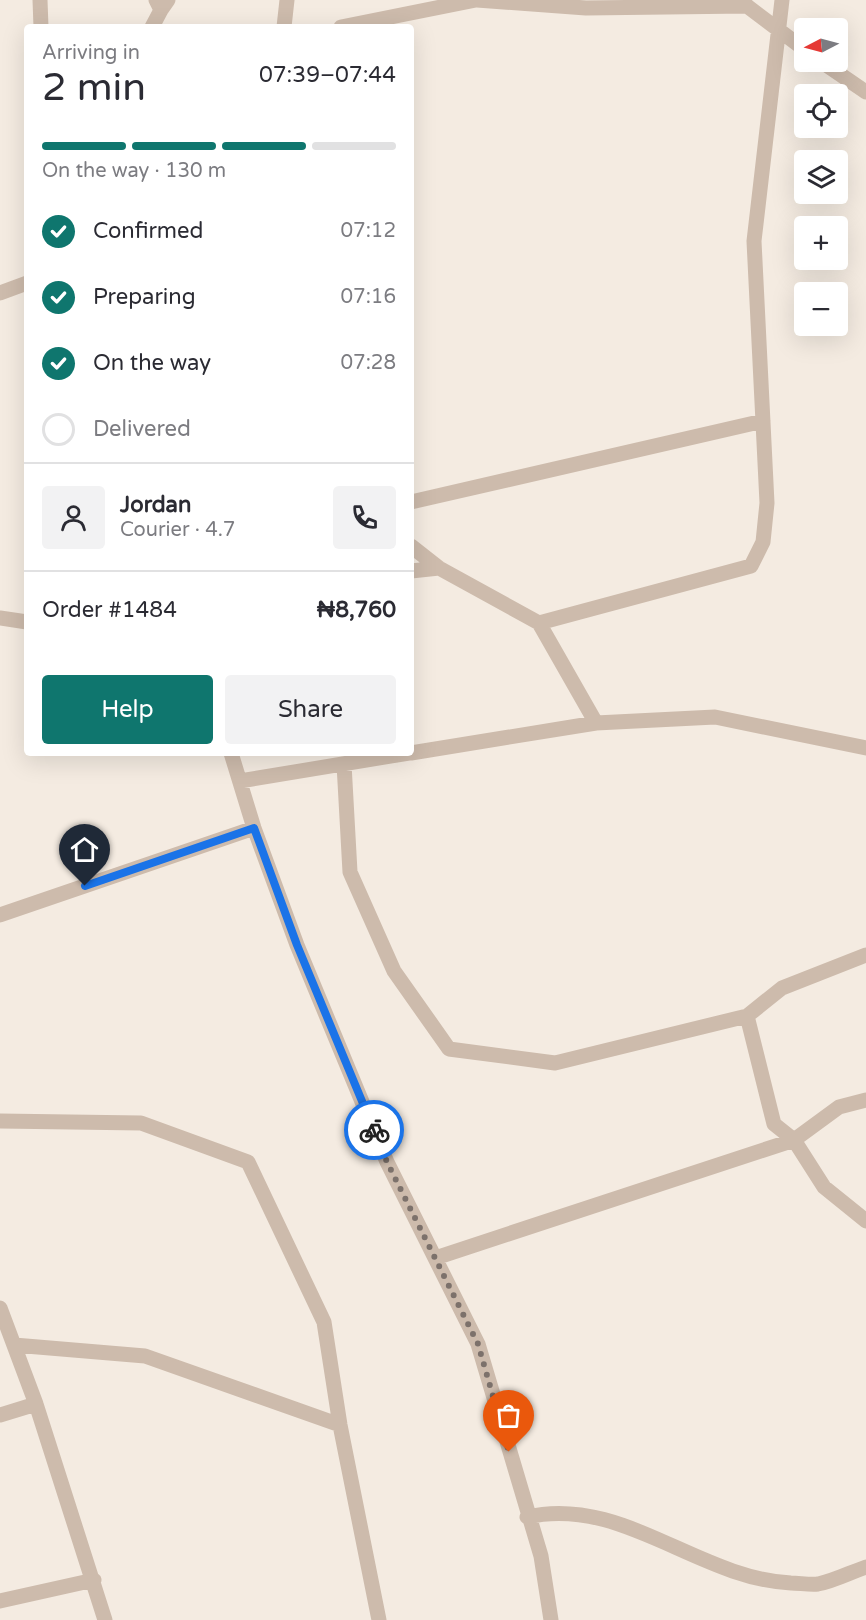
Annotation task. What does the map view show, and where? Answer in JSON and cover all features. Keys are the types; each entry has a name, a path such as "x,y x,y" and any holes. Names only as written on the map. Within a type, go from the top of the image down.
{"street":[{"path":"40,0 41,24"},
{"path":"284,24 287,0"},
{"path":"357,24 477,0 586,8 745,3 794,42"},
{"path":"539,623 751,566 763,542 767,503 754,241 782,0"},
{"path":"154,24 162,3"},
{"path":"837,72 866,92"},
{"path":"0,293 24,284"},
{"path":"414,501 763,421"},
{"path":"414,548 440,568 539,623 596,723"},
{"path":"414,571 440,568"},
{"path":"0,618 24,622"},
{"path":"414,752 596,723 715,717 866,748"},
{"path":"232,756 254,828 297,945 387,1162 478,1344 527,1517 541,1556 551,1620"},
{"path":"240,780 392,756"},
{"path":"345,764 351,872 394,971 450,1049 555,1063 747,1016 782,988 866,955"},
{"path":"0,915 254,828"},
{"path":"747,1016 774,1124 794,1140 824,1187 866,1221"},
{"path":"435,1258 794,1140 839,1107 866,1100"},
{"path":"0,1106 2,1121 141,1123 248,1162 324,1322 340,1425 379,1620"},
{"path":"0,1308 36,1404 105,1620"},
{"path":"14,1345 145,1356 340,1425"},
{"path":"0,1415 36,1404"},
{"path":"527,1517 551,1511 608,1519 684,1553 766,1582 817,1584 866,1567"},
{"path":"0,1601 94,1580"}],"way so far":[{"path":"374,1130 387,1162 478,1344 509,1452"}],"route":[{"path":"85,886 254,828 297,945 374,1130"}]}
